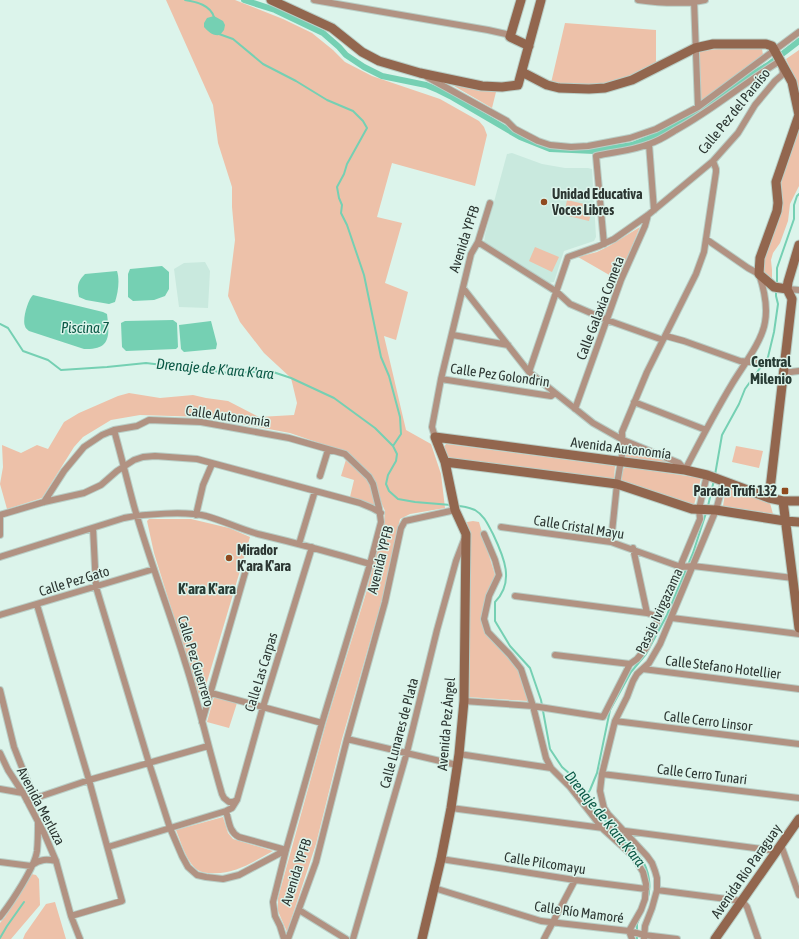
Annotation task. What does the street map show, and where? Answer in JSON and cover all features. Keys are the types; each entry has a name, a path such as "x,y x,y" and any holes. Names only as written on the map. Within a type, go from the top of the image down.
{"street":[{"path":"271,0 332,28 362,52 380,61 420,73 482,86 502,87 518,85 541,0"},
{"path":"314,0 488,30 506,34 529,46"},
{"path":"510,37 521,0"},
{"path":"638,0 662,3 705,0"},
{"path":"694,1 698,107"},
{"path":"604,244 596,156 620,152 649,144 695,119 732,93 778,55 799,32"},
{"path":"463,288 529,372 594,423 623,440 679,463 684,470 733,382 747,362 765,323 765,299 759,274 760,258 777,211 778,203 776,182 798,115 792,82 772,46 766,44 713,44 695,48 632,80 605,88 559,88 547,85 522,72"},
{"path":"420,73 538,141 550,145 571,147 588,146 630,138 656,129 698,107 778,55"},
{"name":"Calle Pez del Paraíso","path":"529,372 568,257 614,239 648,215 712,161 738,133 755,105 782,75 783,72 778,55"},
{"path":"649,144 654,210"},
{"path":"612,542 617,484 623,440 622,432 634,402 696,274 704,252 716,172 712,161"},
{"name":"Avenida YPFB","path":"288,939 316,862 347,739 385,602 401,528 405,521 454,507 445,462 432,427 471,254 478,242 490,203"},
{"name":"Calle Galaxia Cometa","path":"576,409 607,320 648,215"},
{"path":"706,239 748,268 781,288 792,299 782,373 769,498"},
{"path":"478,242 557,292 570,304 607,320 747,362 762,363"},
{"path":"781,288 788,282 799,245"},
{"path":"781,288 799,290"},
{"path":"453,335 508,345"},
{"path":"782,373 799,371"},
{"name":"Calle Pez Golondrin","path":"442,379 551,396 555,393"},
{"path":"634,402 706,430"},
{"name":"Calle Autonomía","path":"44,502 64,471 84,447 102,435 114,430 137,426 149,420 201,422 276,435 345,454 369,477 373,484 380,514"},
{"name":"Calle Pez Guerrero","path":"114,430 125,466 137,515 185,661 222,794 226,800 235,801"},
{"name":"Avenida Autonomía","path":"435,437 684,470 707,475 769,498 799,502"},
{"path":"320,476 328,450"},
{"path":"0,535 0,516 44,502 84,493 94,489 134,460 143,457 155,456 197,459 360,503 372,508 380,514"},
{"path":"445,462 617,484 692,508 799,522"},
{"path":"196,515 204,485 212,464"},
{"name":"Pasaje Ivirgazama","path":"538,707 603,717 630,664 637,659 646,648 700,519 699,509 707,475"},
{"name":"Pasaje Ivirgazama","path":"644,937 645,926 657,890 657,878 652,863 604,808 600,791 602,774 615,721 627,698 633,680 656,654 716,510 724,481"},
{"path":"300,544 315,491"},
{"path":"783,501 785,521 795,567 793,578 799,623"},
{"name":"Avenida Pez Ángel","path":"422,939 441,859 451,808 459,754 464,701 466,534 454,507"},
{"path":"0,557 137,515 177,513 205,516 257,533 370,564"},
{"name":"Avenida YPFB","path":"284,939 275,916 273,902 322,723 370,564 381,522 380,514"},
{"name":"Calle Cristal Mayu","path":"502,527 612,542 633,548 681,566 693,566 793,578"},
{"path":"93,528 96,587 170,828 188,867 197,875 206,878 223,879 240,875 286,850"},
{"name":"Calle Lunares de Plata","path":"353,939 407,752 437,630 456,561 466,534"},
{"path":"484,534 495,560 499,575 489,596 484,619 488,632 521,669 538,707 546,758 551,768 633,856 643,872 646,884 645,899 641,910 629,931 632,939"},
{"name":"Calle Las Carpas","path":"235,801 312,547"},
{"path":"633,548 647,613"},
{"name":"Calle Pez Gato","path":"0,616 154,569"},
{"path":"202,722 245,573"},
{"path":"515,596 647,613 659,617"},
{"path":"37,605 89,780 122,901 71,916"},
{"path":"672,618 799,634"},
{"path":"554,656 630,664"},
{"name":"Calle Stefano Hotellier","path":"643,669 799,689"},
{"name":"Avenida Merluza","path":"0,690 14,747 34,798"},
{"path":"211,693 322,723"},
{"path":"464,701 538,707"},
{"name":"Calle Cerro Linsor","path":"615,721 799,744"},
{"path":"347,739 457,765"},
{"path":"27,801 89,780 208,746"},
{"name":"Avenida Merluza","path":"0,753 8,770 23,793 56,861 71,916 80,939"},
{"path":"459,754 551,768"},
{"name":"Calle Cerro Tunari","path":"602,774 799,798"},
{"path":"0,789 23,793"},
{"path":"108,847 226,811 232,808 235,801"},
{"path":"451,808 624,832 779,848 799,895"},
{"path":"226,811 230,828 234,834 239,837 286,850"},
{"name":"Avenida Río Paraguay","path":"715,939 799,819"},
{"path":"0,917 11,903 37,852 38,822"},
{"name":"Calle Pilcomayu","path":"441,859 575,880 646,889"},
{"path":"0,862 31,866 38,861 56,861"},
{"path":"544,939 575,880"},
{"name":"Calle Río Mamoré","path":"434,888 541,921 629,931 644,937 677,939"},
{"path":"657,890 742,901 747,907 758,939"},
{"path":"298,910 346,939"}],"shaded area":[{"path":"166,0 235,0 283,19 312,33 345,62 372,76 440,99 479,121 484,127 487,135 475,186 392,163 377,217 402,223 385,283 408,292 396,340 384,336 406,430 431,444 441,474 445,508 410,514 400,519 382,600 342,739 316,844 287,932 278,911 278,898 327,720 367,590 384,522 385,511 381,502 375,508 350,497 354,480 341,476 348,453 290,433 204,417 140,415 111,420 83,437 74,447 42,498 7,509 0,484 3,467 2,445 21,453 37,445 48,449 64,422 79,413 118,396 129,393 160,398 193,395 228,401 259,417 294,415 297,403 291,378 264,353 240,322 228,296 235,240 232,187 218,143 213,105"},
{"path":"565,23 656,30 656,65 628,78 588,87 551,83"},
{"path":"758,47 762,49 763,55 703,101 700,100 699,50"},
{"path":"799,50 799,97 796,81 786,59"},
{"path":"442,79 496,92 492,108"},
{"path":"799,126 799,186 790,204 788,221 780,243 773,253 771,260 772,279 765,274 763,269 764,259 783,207 780,184"},
{"name":"Unidad Educativa Voces Libres","path":"512,153 542,164 565,168 592,169 596,237 594,241 564,251 554,282 549,283 484,243 507,154"},
{"path":"567,200 593,206 589,221 564,215"},
{"path":"640,227 618,280 578,257 597,252"},
{"path":"535,247 559,257 552,272 529,261"},
{"path":"205,262 210,271 208,308 179,307 174,269 184,263"},
{"path":"446,444 615,466 614,479 445,458 442,450"},
{"path":"627,444 676,466 625,458"},
{"path":"736,446 763,451 759,468 732,462"},
{"path":"626,467 701,478 694,505 661,495 621,480 622,470"},
{"path":"726,488 770,503 773,514 723,506"},
{"path":"149,519 191,519 229,528 250,537 204,692 199,694 154,553 147,521"},
{"path":"467,522 479,522 495,575 484,604 482,619 485,633 519,670 528,701 467,697 469,536"},
{"path":"214,697 237,703 229,728 207,722"},
{"path":"223,817 228,833 233,839 273,851 243,867 227,872 208,873 197,869 186,855 176,830"},
{"path":"31,874 36,875 39,879 40,905 11,939 0,939 0,923"},
{"path":"55,902 66,939 23,939 46,904"}],"water":[{"path":"214,16 223,21 225,25 224,30 220,35 209,32 204,27 204,23 207,18"},
{"path":"162,266 169,272 169,289 165,296 154,300 133,301 128,297 128,274 130,269"},
{"path":"117,271 118,286 115,302 109,304 86,300 79,297 78,285 85,274"},
{"name":"Piscina 7","path":"33,295 107,314 108,335 106,340 99,347 84,349 29,331 25,327 24,319 27,305"},
{"path":"173,320 177,323 178,347 176,349 126,351 122,347 121,323 125,321"},
{"path":"211,321 217,344 216,349 184,352 181,349 179,325"}],"waterway":[{"path":"185,0 198,3 206,7 214,17"},
{"path":"244,0 275,10 323,33 346,55 364,67 382,76 426,85 438,90 520,137 550,149 594,151 632,145 650,138 709,106 736,84 768,65 799,41"},
{"path":"219,34 233,39 263,64 296,81 327,100 353,111 363,121 367,128 347,164 344,174 337,187 342,205 341,213 347,225 364,275 381,357 389,376 400,417 401,434 393,446"},
{"path":"777,284 777,268 794,219 794,205 799,194"},
{"path":"715,475 722,435 739,404 745,389 768,357 774,332 778,304 776,291"},
{"name":"Drenaje de K'ara K'ara","path":"0,324 8,328 23,351 48,360 61,370 146,363 228,373 270,371 291,378 334,398 375,428 393,446 397,454 396,461 388,475 386,484 389,491 398,499 451,505"},
{"path":"708,506 714,480"},
{"name":"Drenaje de K'ara K'ara","path":"457,506 473,509 481,515 486,521 501,552 506,569 506,578 505,586 495,602 495,621 510,646 530,668 541,700 550,749 562,767 570,774 587,801 612,828"},
{"path":"585,798 597,773 610,710 631,672 646,654 667,615 693,553 706,513"},
{"name":"Drenaje de K'ara K'ara","path":"614,831 638,854 644,863 649,879 649,895 647,900"},
{"path":"0,938 24,902"},
{"name":"Drenaje de K'ara K'ara","path":"637,939 637,924 639,919"}],"place":[{"name":"Unidad Educativa Voces Libres","path":"544,202"},
{"name":"Parada Trufi 132","path":"785,491"},
{"name":"Mirador K'ara K'ara","path":"229,558"}],"district":[{"name":"Central Milenio","path":"771,370"},
{"name":"K'ara K'ara","path":"207,589"}]}
